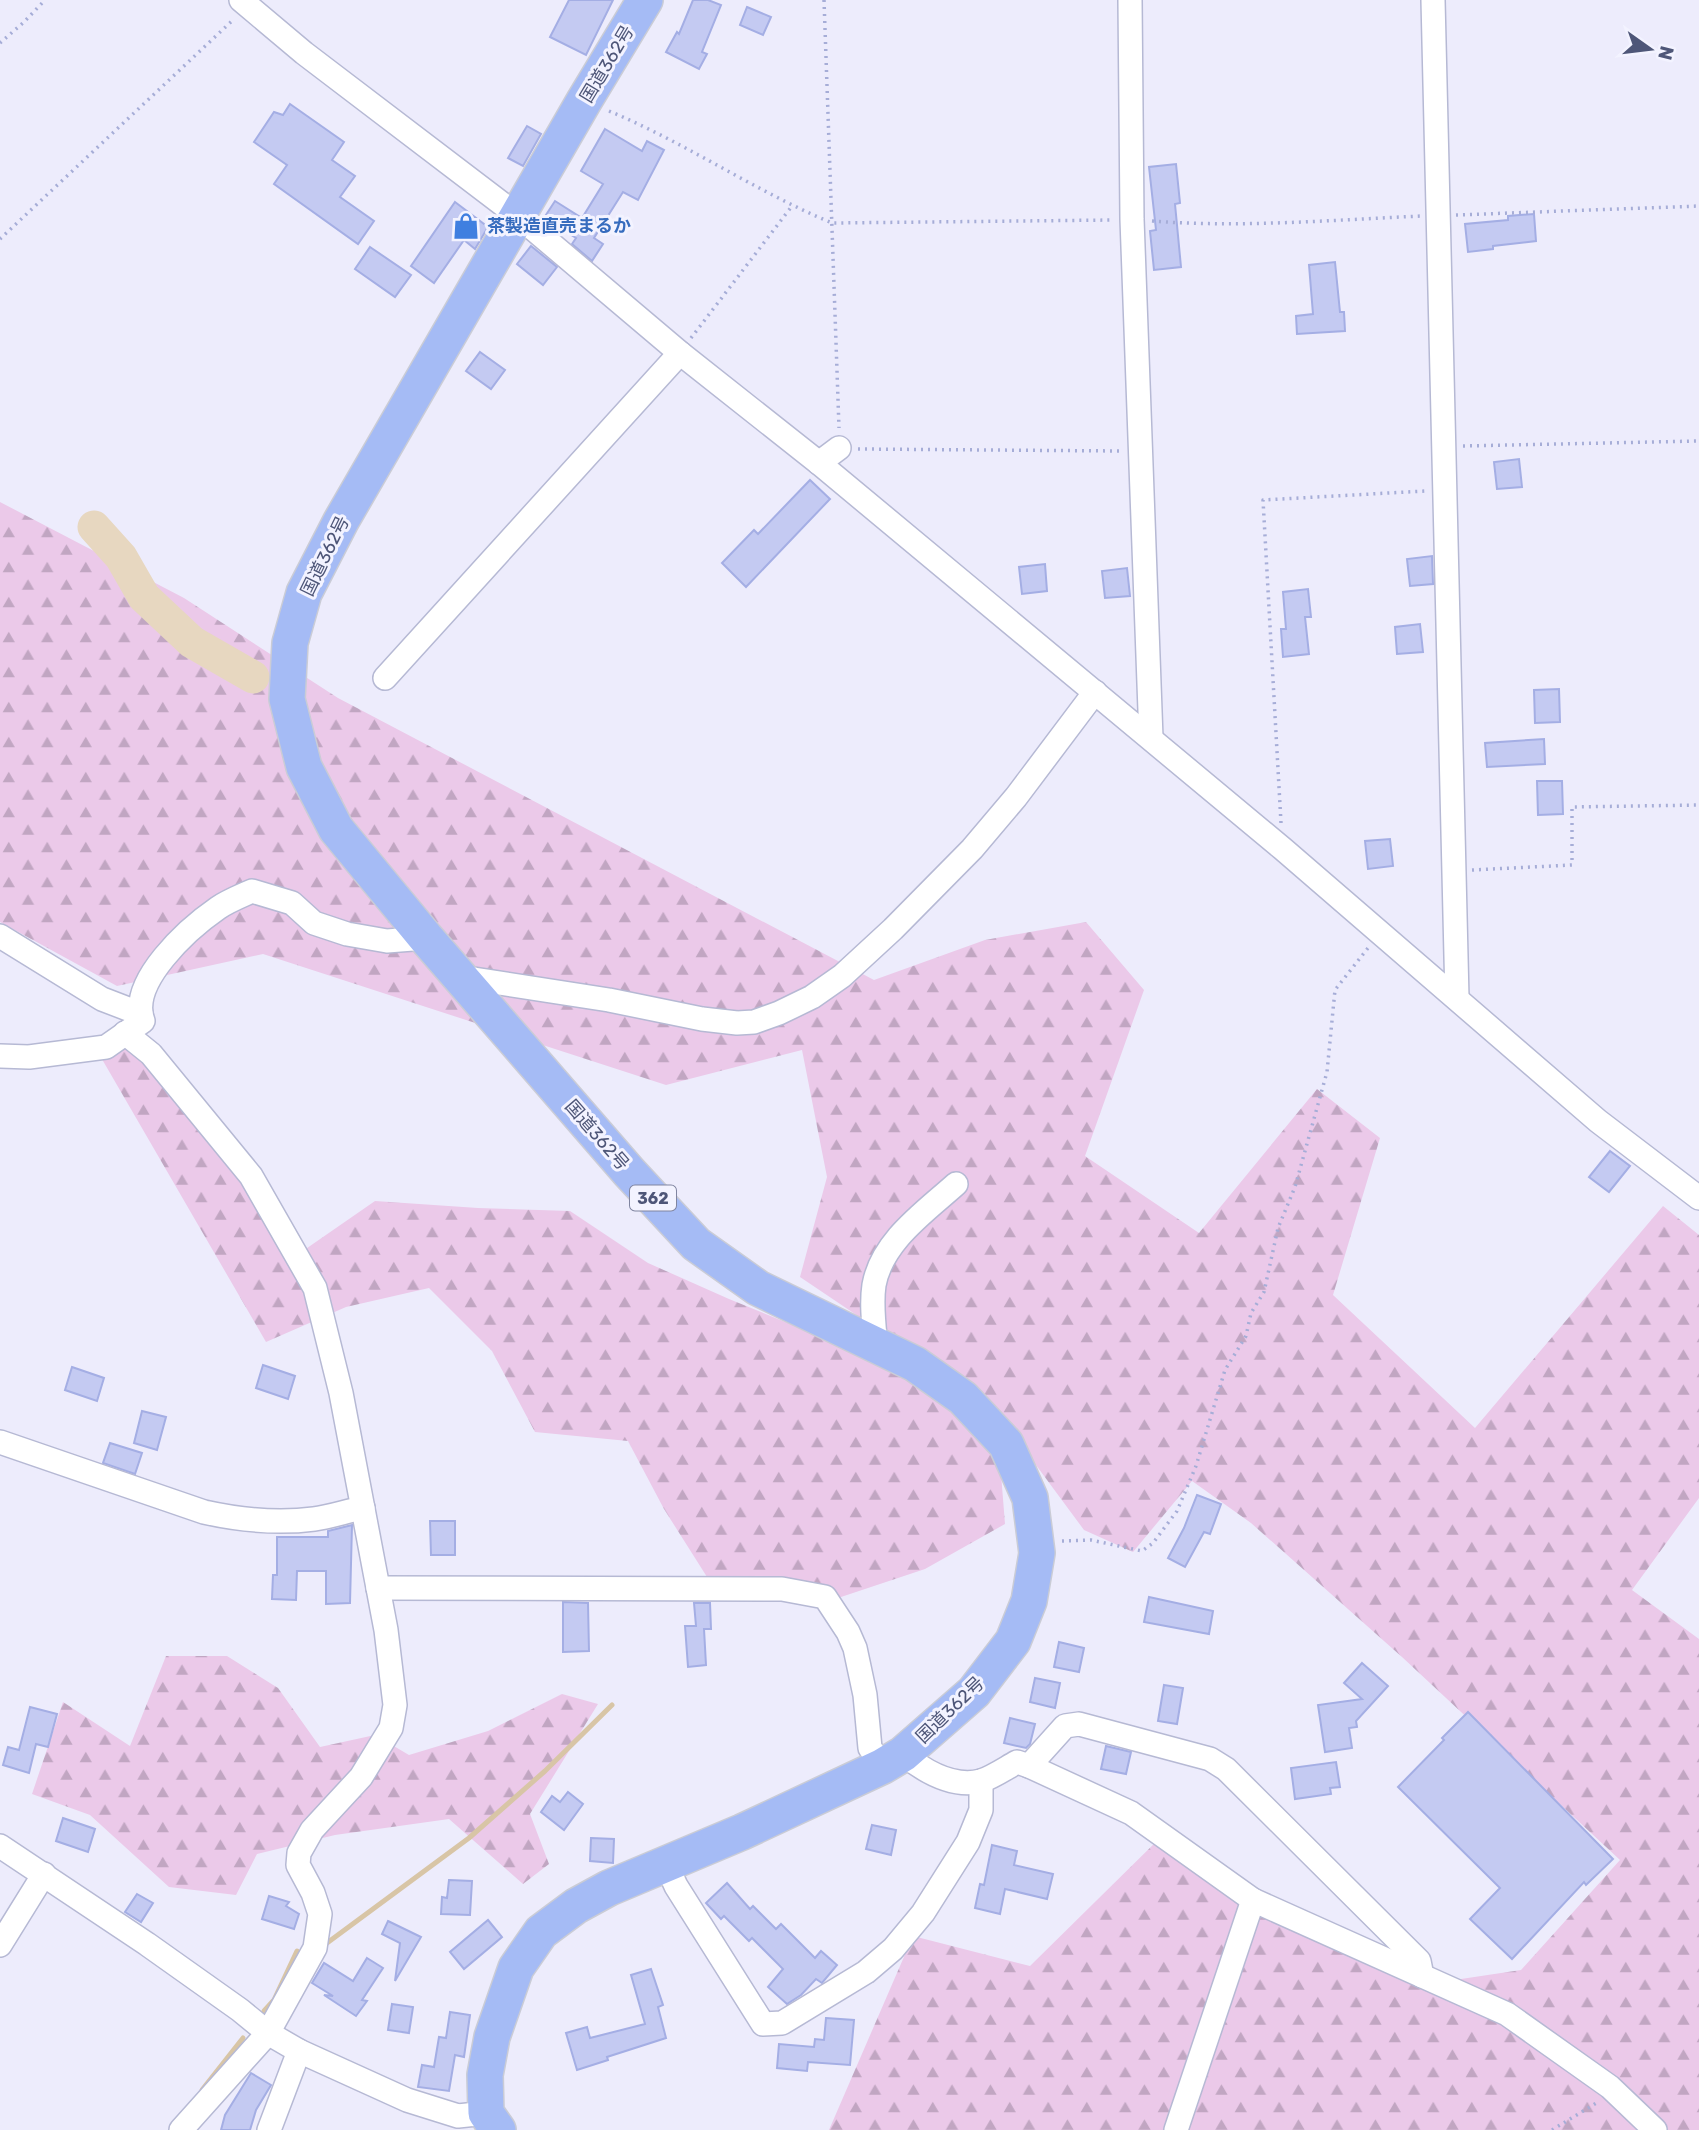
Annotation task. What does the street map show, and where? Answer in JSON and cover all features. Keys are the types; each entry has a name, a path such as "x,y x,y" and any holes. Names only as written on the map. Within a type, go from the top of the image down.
{"highway":[{"name":"国道362号","path":"492,2121 485,2075 492,2037 516,1968 541,1932 576,1906 608,1888 743,1832 893,1760 974,1692 1013,1641 1028,1601 1037,1553 1030,1498 1006,1444 963,1398 915,1364 758,1288 696,1244 629,1172 426,938 336,829 304,767 287,699 290,643 304,593 341,521 645,0"}],"street":[{"path":"1130,0 1132,219 1151,738"},
{"path":"1433,0 1457,998"},
{"path":"245,3 304,53 518,216 680,353 820,463 1283,849 1598,1121 1699,1198"},
{"path":"385,678 680,353"},
{"path":"820,463 839,448"},
{"path":"461,977 609,1000 702,1019 745,1022 779,1013 812,997 842,976 893,929 972,849 1096,692"},
{"path":"0,1056 29,1057 106,1047 144,1021 141,999 152,973 177,942 218,908 253,891 292,903 314,923 347,934 387,941 426,938"},
{"path":"0,936 102,999 141,1014"},
{"path":"125,1033 151,1054 251,1176 315,1288 341,1393 363,1507 395,1705 391,1728 361,1777 312,1830 299,1853 298,1865 320,1914 315,1948 268,2033 181,2130"},
{"path":"876,1346 874,1284 886,1253 915,1221 956,1184"},
{"path":"0,1442 204,1512 237,1520 314,1519 363,1507"},
{"path":"378,1588 782,1589 825,1597 855,1648 865,1695 870,1748 893,1760 956,1781 981,1781 1017,1762 1131,1813 1253,1900 1507,2014 1615,2091 1655,2130"},
{"path":"1029,1766 1065,1726 1079,1724 1210,1759 1226,1769 1419,1961 1422,1976"},
{"path":"666,1864 676,1886 763,2024 782,2023 866,1972 893,1949 923,1913 968,1842 981,1810 981,1781"},
{"path":"0,1846 240,2010 268,2033 299,2051 407,2100 458,2116 492,2121"},
{"path":"0,1945 44,1874"},
{"path":"1176,2130 1253,1900"},
{"path":"269,2130 299,2051"}],"path":[{"path":"0,43 45,0"},
{"path":"824,0 839,448 1140,452"},
{"path":"0,239 245,3"},
{"path":"584,101 650,128 792,206 832,223 1132,219 1194,224 1244,224 1699,206"},
{"path":"680,353 792,206"},
{"path":"1444,447 1699,441"},
{"path":"1283,849 1263,500 1445,490"},
{"path":"1454,871 1572,865 1572,807 1699,805"},
{"path":"1036,1542 1091,1540 1142,1551 1153,1543 1177,1511 1196,1466 1225,1370 1247,1336 1251,1313 1265,1292 1278,1228 1295,1188 1327,1072 1335,990 1381,933"},
{"path":"1552,2130 1615,2091"}],"green space":[{"path":"0,502 184,598 338,698 874,980 985,940 1086,922 1144,990 1085,1156 1199,1233 1317,1089 1380,1138 1333,1295 1475,1428 1663,1206 1699,1235 1699,1498 1632,1590 1699,1639 1699,2130 829,2130 913,1936 1030,1966 1163,1835 1421,1985 1521,1970 1620,1860 1402,1657 1251,1523 1192,1481 1133,1552 1084,1530 993,1407 800,1277 827,1177 802,1050 666,1085 263,954 117,986 0,922"},
{"path":"123,1047 172,1079 297,1255 375,1201 570,1211 648,1263 854,1350 946,1403 1000,1461 1005,1524 925,1569 841,1597 714,1588 664,1509 628,1441 535,1432 492,1351 429,1288 346,1307 266,1342 99,1054"},
{"path":"166,1656 227,1656 278,1688 320,1747 375,1735 409,1755 488,1731 562,1694 598,1704 530,1814 549,1864 523,1884 449,1819 335,1835 257,1854 236,1895 169,1887 90,1815 32,1794 63,1702 130,1746"}],"building":[{"path":"569,0 613,0 586,55 550,37"},
{"path":"693,0 708,0 721,5 702,52 707,54 699,69 666,52 677,32 679,34"},
{"path":"747,7 771,17 763,35 740,25"},
{"path":"290,104 344,142 332,160 355,176 340,197 374,221 358,244 274,184 287,165 254,142 274,112 283,115"},
{"path":"527,126 541,134 523,166 508,158"},
{"path":"605,129 642,151 647,141 664,150 638,200 623,192 594,238 603,244 592,261 572,244 576,238 544,218 555,201 582,218 603,184 581,171"},
{"path":"1176,164 1180,203 1175,204 1181,267 1154,270 1150,231 1156,230 1149,167"},
{"path":"455,202 488,227 475,249 464,240 434,283 411,266"},
{"path":"1534,214 1536,241 1468,252 1465,224 1508,220 1508,216"},
{"path":"531,246 557,267 543,285 517,264"},
{"path":"370,247 411,275 395,297 355,269"},
{"path":"1335,262 1340,312 1344,312 1345,331 1297,334 1296,316 1313,314 1309,265"},
{"path":"480,352 505,370 491,389 466,371"},
{"path":"1519,459 1522,487 1497,489 1494,462"},
{"path":"810,480 830,499 746,587 722,563 754,530 758,534"},
{"path":"1432,556 1433,584 1410,586 1407,559"},
{"path":"1045,564 1047,591 1022,594 1019,567"},
{"path":"1127,568 1130,596 1105,598 1102,571"},
{"path":"1308,589 1311,617 1305,617 1309,654 1283,657 1281,629 1286,629 1283,592"},
{"path":"1420,624 1423,652 1397,654 1395,627"},
{"path":"1559,689 1560,722 1535,723 1534,690"},
{"path":"1544,739 1545,764 1487,767 1485,743"},
{"path":"1537,781 1562,781 1563,814 1538,815"},
{"path":"1390,839 1393,866 1368,869 1365,841"},
{"path":"1610,1151 1630,1166 1609,1192 1589,1177"},
{"path":"263,1365 295,1376 288,1399 256,1388"},
{"path":"72,1367 104,1378 97,1401 65,1390"},
{"path":"142,1411 166,1417 157,1450 134,1443"},
{"path":"110,1443 142,1453 135,1474 103,1463"},
{"path":"1197,1495 1221,1504 1210,1534 1204,1532 1185,1567 1168,1558"},
{"path":"430,1521 455,1521 455,1555 431,1555"},
{"path":"352,1525 350,1603 326,1604 326,1571 297,1571 296,1600 272,1599 273,1575 277,1575 277,1537 328,1537 328,1531"},
{"path":"1149,1597 1213,1611 1209,1634 1144,1622"},
{"path":"563,1602 588,1603 589,1651 563,1652"},
{"path":"694,1603 710,1603 711,1629 704,1629 706,1665 688,1667 685,1626 696,1626"},
{"path":"1059,1642 1084,1648 1079,1672 1054,1667"},
{"path":"1362,1663 1388,1686 1356,1721 1357,1727 1349,1728 1352,1748 1325,1752 1318,1705 1362,1699 1344,1683"},
{"path":"1035,1678 1060,1683 1055,1708 1030,1702"},
{"path":"1164,1685 1183,1688 1177,1724 1158,1721"},
{"path":"30,1707 57,1714 48,1747 36,1744 29,1773 3,1765 8,1747 19,1750"},
{"path":"1468,1712 1613,1859 1586,1885 1584,1882 1512,1959 1470,1919 1500,1888 1398,1787"},
{"path":"1010,1718 1035,1724 1030,1744 1026,1748 1004,1743"},
{"path":"1106,1746 1131,1752 1126,1774 1101,1769"},
{"path":"1336,1762 1340,1787 1330,1788 1331,1794 1295,1799 1291,1768"},
{"path":"568,1792 583,1804 564,1830 541,1812 552,1796 560,1802"},
{"path":"63,1818 95,1829 88,1852 56,1841"},
{"path":"872,1825 896,1830 891,1855 866,1849"},
{"path":"591,1838 614,1839 613,1863 590,1861"},
{"path":"992,1845 1017,1851 1014,1865 1053,1874 1047,1899 1005,1889 1000,1914 975,1908 980,1884 984,1885"},
{"path":"449,1880 472,1881 470,1915 441,1914 442,1897 447,1898"},
{"path":"727,1883 750,1909 753,1906 776,1929 781,1924 815,1958 821,1951 837,1965 822,1983 816,1979 801,1995 787,2004 768,1987 783,1969 752,1938 749,1941 724,1916 721,1919 706,1903"},
{"path":"137,1894 153,1903 141,1922 125,1912"},
{"path":"269,1896 289,1902 286,1906 299,1914 294,1929 262,1919"},
{"path":"488,1920 502,1937 464,1969 450,1952"},
{"path":"388,1921 421,1937 395,1981 400,1943 382,1934"},
{"path":"367,1958 383,1968 362,2000 367,2001 356,2016 324,1995 333,1996 312,1983 324,1963 353,1981"},
{"path":"651,1969 663,2005 658,2007 666,2038 577,2070 566,2033 587,2027 590,2038 645,2024 631,1975"},
{"path":"392,2004 413,2007 409,2033 388,2030"},
{"path":"450,2012 470,2015 464,2057 455,2055 449,2091 418,2087 422,2065 434,2067 439,2037 446,2038"},
{"path":"826,2018 854,2020 850,2065 808,2062 807,2071 777,2068 779,2044 814,2047 815,2039 824,2040"},
{"path":"251,2073 271,2085 256,2110 250,2130 221,2130 225,2115"}],"waterway":[{"path":"94,527 121,557 144,597 192,642 253,677"},
{"path":"327,1943 469,1838 545,1771 612,1705"},
{"path":"264,2011 274,2000 297,1951"},
{"path":"202,2090 243,2038"}],"place":[{"name":"茶製造直売まるか","path":"466,226"}]}
